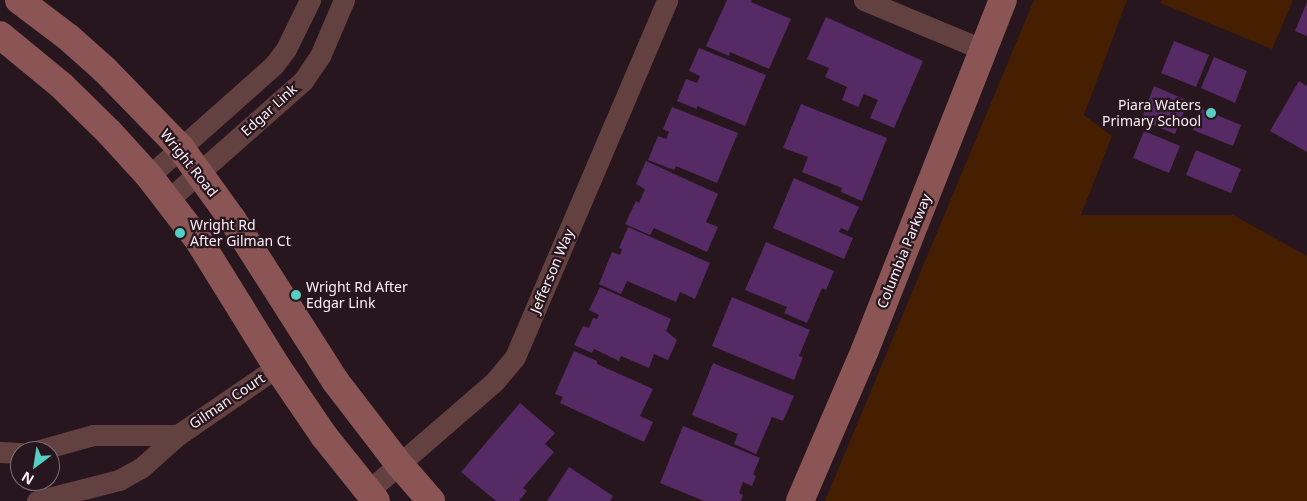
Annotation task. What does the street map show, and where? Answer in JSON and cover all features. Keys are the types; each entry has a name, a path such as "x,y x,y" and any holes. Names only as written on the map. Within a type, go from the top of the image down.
{"main road":[{"name":"Wright Road","path":"19,0 68,37 105,70 180,148 200,172 336,382 398,464 431,501"},
{"name":"Columbia Parkway","path":"800,501 865,350 1003,0"},
{"path":"0,36 62,86 109,132 149,176 199,241 277,367 324,436 371,496"}],"street":[{"path":"149,176 274,65 286,49 310,0"},
{"name":"Edgar Link","path":"168,200 302,80 320,56 344,0"},
{"name":"Jefferson Way","path":"371,496 398,464 495,382 515,357 666,0"},
{"path":"864,0 984,50"},
{"name":"Gilman Court","path":"37,501 120,480 141,468 178,435 277,367"},
{"name":"Gilman Court","path":"60,445 93,436 178,435"}],"shaded area":[{"path":"1034,0 1127,0 1084,115 1112,136 1081,215 1233,215 1307,256 1307,501 825,501"},
{"path":"1161,0 1293,0 1272,49 1160,3"}],"building":[{"path":"727,0 752,0 751,2 791,19 769,69 730,52 729,56 706,46"},
{"path":"1307,2 1307,36 1295,31"},
{"path":"826,17 923,61 894,128 870,118 878,100 864,94 858,107 842,100 847,87 825,77 829,68 807,59"},
{"path":"1174,41 1209,55 1196,87 1161,73"},
{"path":"699,48 766,75 745,126 697,106 697,109 677,101 686,79 697,83 700,76 689,71"},
{"path":"1214,57 1247,71 1235,103 1201,88"},
{"path":"1299,81 1307,86 1307,152 1270,131"},
{"path":"1154,86 1188,101 1175,134 1141,120"},
{"path":"801,104 887,138 862,201 841,192 842,188 802,172 808,157 783,148"},
{"path":"672,107 738,133 717,183 676,166 674,170 648,160 658,136 666,139 669,132 663,129"},
{"path":"1202,109 1241,125 1233,146 1193,130"},
{"path":"1144,131 1180,146 1169,173 1133,158"},
{"path":"1196,150 1241,169 1231,193 1186,175"},
{"path":"646,161 718,194 706,222 718,227 707,252 654,228 650,235 625,224 636,201 639,203 645,189 636,184"},
{"path":"794,178 859,207 848,231 841,228 839,232 853,238 844,259 773,228"},
{"path":"628,227 710,263 695,299 680,292 676,302 627,281 621,294 599,284 612,252 620,255 622,249 619,248"},
{"path":"766,242 834,271 826,290 822,288 807,323 784,313 787,307 745,290"},
{"path":"600,287 671,319 666,331 677,340 668,360 654,354 649,368 621,356 619,361 594,349 592,353 574,345 583,326 589,328 593,318 597,319 599,315 589,310"},
{"path":"732,297 810,330 799,356 803,357 794,380 712,346"},
{"path":"574,351 597,361 597,364 653,389 640,416 653,422 644,442 560,403 563,397 555,394"},
{"path":"713,363 794,396 783,421 772,417 756,454 734,444 738,434 692,415"},
{"path":"520,403 555,433 545,444 554,452 523,488 527,491 519,501 496,501 461,472"},
{"path":"683,426 760,458 753,474 756,476 752,486 743,482 739,493 743,495 741,501 704,501 660,483"},
{"path":"569,467 613,496 610,501 547,501"}],"place":[{"name":"Piara Waters Primary School","path":"1211,113"},
{"name":"Wright Rd After Gilman Ct","path":"180,233"},
{"name":"Wright Rd After Edgar Link","path":"296,295"}]}
